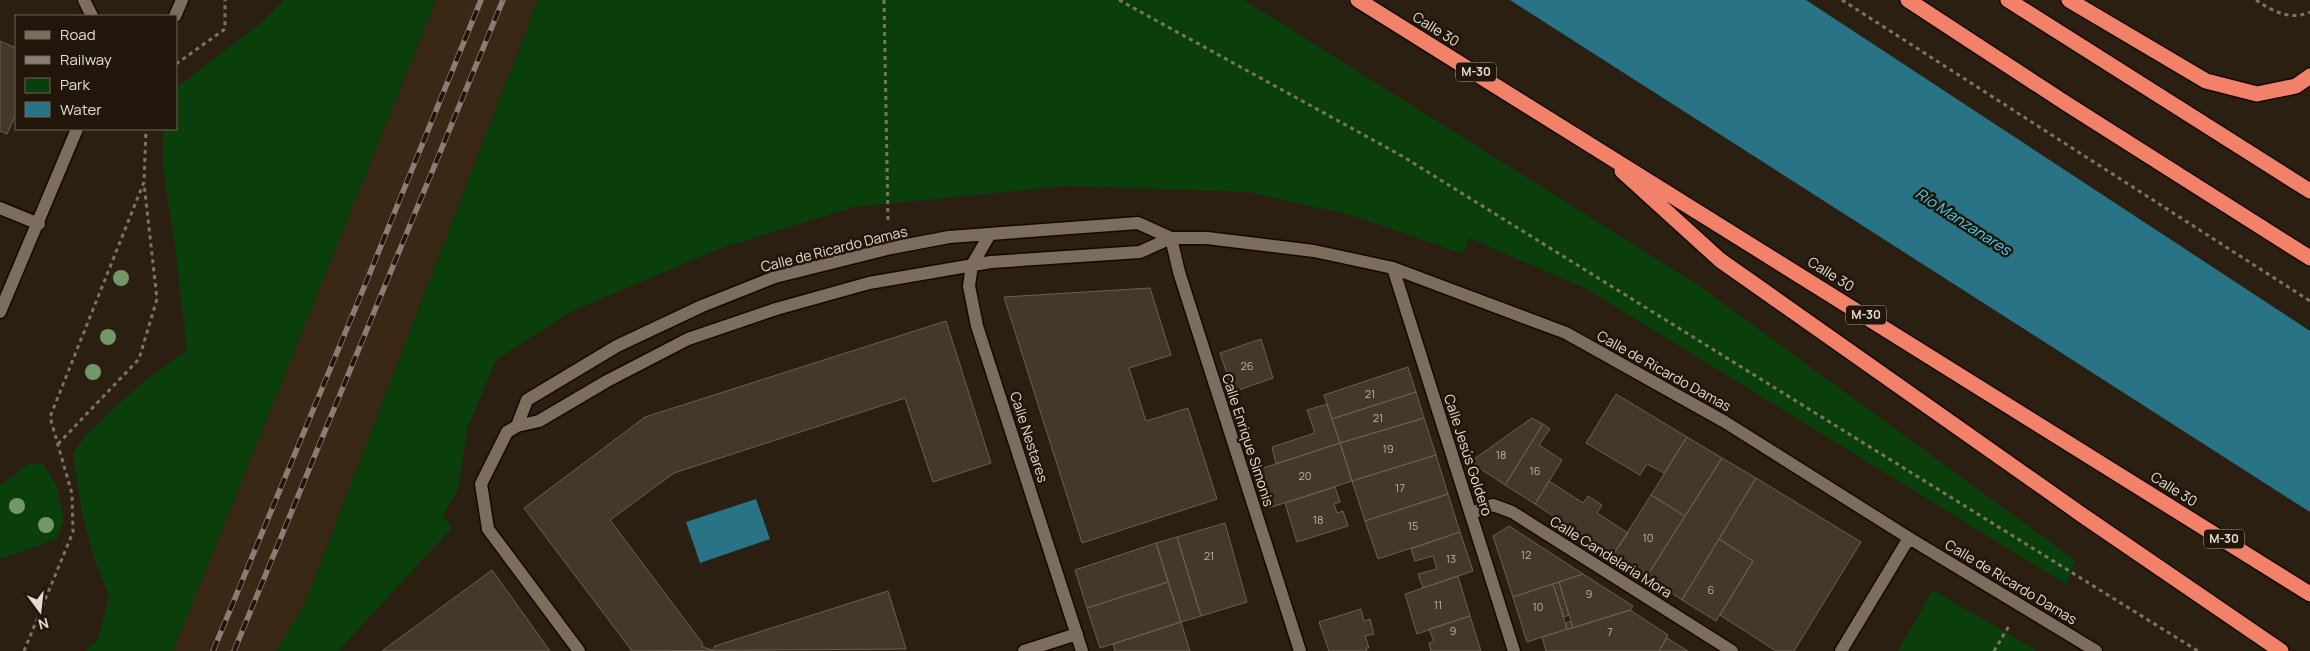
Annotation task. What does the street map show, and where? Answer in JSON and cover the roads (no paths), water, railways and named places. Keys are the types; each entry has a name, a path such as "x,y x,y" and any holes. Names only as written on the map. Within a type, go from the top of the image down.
{"highway":[{"name":"Calle 30","path":"1358,0 2310,594"},
{"path":"1908,0 2067,104 2310,258"},
{"path":"2008,0 2310,190"},
{"path":"2070,0 2206,81 2257,94 2296,86 2310,76"},
{"path":"1593,145 1720,260 2085,517 2281,651"}],"street":[{"path":"84,0 92,15"},
{"path":"175,15 182,0"},
{"path":"0,312 39,224 77,130"},
{"path":"0,208 39,224"},
{"name":"Calle de Ricardo Damas","path":"517,426 527,400 617,346 702,306 775,277 891,248 949,237 1138,223 1171,238"},
{"name":"Calle Nestares","path":"990,234 972,265 969,286 977,326 1082,651"},
{"name":"Calle de Ricardo Damas","path":"579,651 488,529 481,484 507,432 517,426 540,421 607,381 688,339 776,309 868,283 991,262 1140,252 1171,238 1207,238 1314,251 1393,268 1566,334 1725,422 1909,538 2096,651"},
{"name":"Calle Enrique Simonis","path":"1171,238 1179,272 1300,651"},
{"name":"Calle Jesús Goldero","path":"1393,268 1514,651"},
{"name":"Calle Candelaria Mora","path":"1471,513 1493,505 1512,512 1732,651"},
{"path":"1841,651 1909,538"},
{"path":"1024,651 1077,634"}],"water":[{"name":"Río Manzanares","path":"1510,0 1806,0 2310,331 2310,512"},
{"path":"756,499 770,539 700,563 686,522"}],"railway":[{"path":"213,651 481,0"},
{"path":"234,651 503,0"}]}
